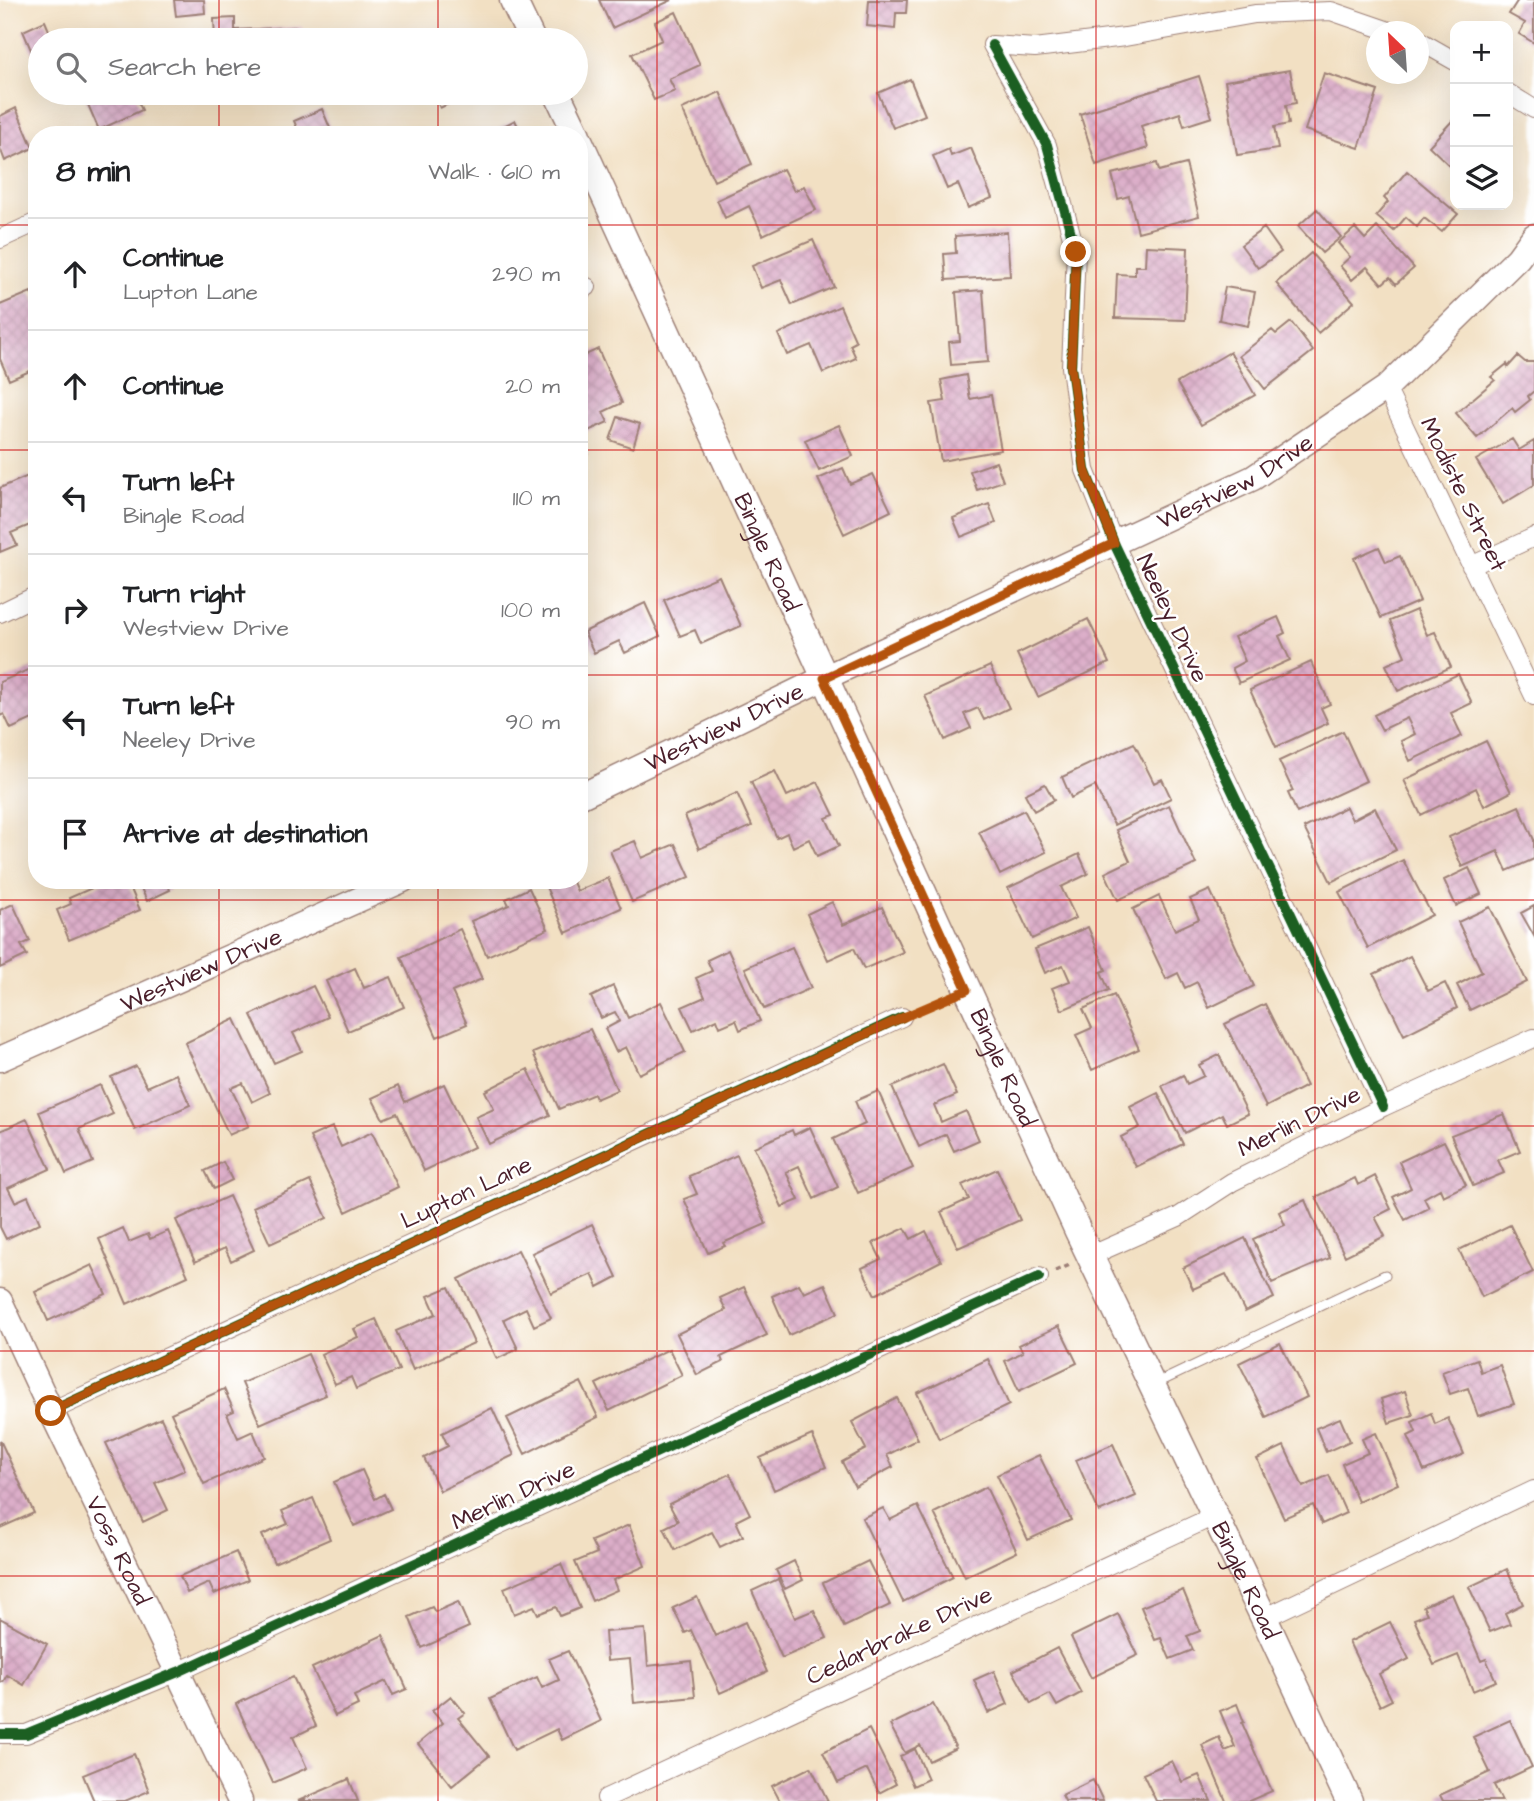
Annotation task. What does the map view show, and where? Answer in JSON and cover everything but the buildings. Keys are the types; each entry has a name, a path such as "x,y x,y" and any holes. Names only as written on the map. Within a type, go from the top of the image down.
{"main road":[{"path":"513,0 526,28"},
{"path":"563,105 573,126"},
{"name":"Bingle Road","path":"588,160 1090,1256 1349,1801"},
{"name":"Westview Drive","path":"588,793 824,678 1253,478 1386,388 1518,258 1534,236"},
{"name":"Westview Drive","path":"0,1059 384,889"},
{"name":"Voss Road","path":"0,1301 240,1801"}],"street":[{"name":"Neeley Drive","path":"1366,23 1331,11 1255,14 1125,37 1035,48 992,46 1047,145 1076,252 1071,367 1085,470 1114,543 1383,1107"},
{"path":"1429,46 1450,58"},
{"path":"1513,96 1534,109"},
{"path":"0,239 28,226"},
{"name":"Modiste Street","path":"1386,388 1534,696"},
{"path":"1471,566 1534,537"},
{"path":"0,613 28,599"},
{"name":"Lupton Lane","path":"51,1411 900,1018"},
{"name":"Merlin Drive","path":"1090,1256 1178,1217 1232,1182 1383,1107 1534,1038"},
{"name":"Merlin Drive","path":"0,1734 26,1734 178,1672 1036,1279"},
{"path":"1264,1618 1534,1490"},
{"name":"Cedarbrake Drive","path":"606,1798 1214,1516"}],"lane":[{"path":"1152,1386 1385,1275"}],"path":[{"path":"900,1018 967,990"},
{"path":"1036,1279 1090,1256"}],"cycle path":[{"path":"992,45 1047,145 1076,252 1071,367 1085,470 1114,543 1383,1107"},
{"path":"51,1411 902,1017"},
{"path":"0,1734 26,1734 178,1672 1039,1277"}],"route":[{"path":"51,1411 967,990 824,678 1114,543 1085,470 1071,367 1076,252"}]}
